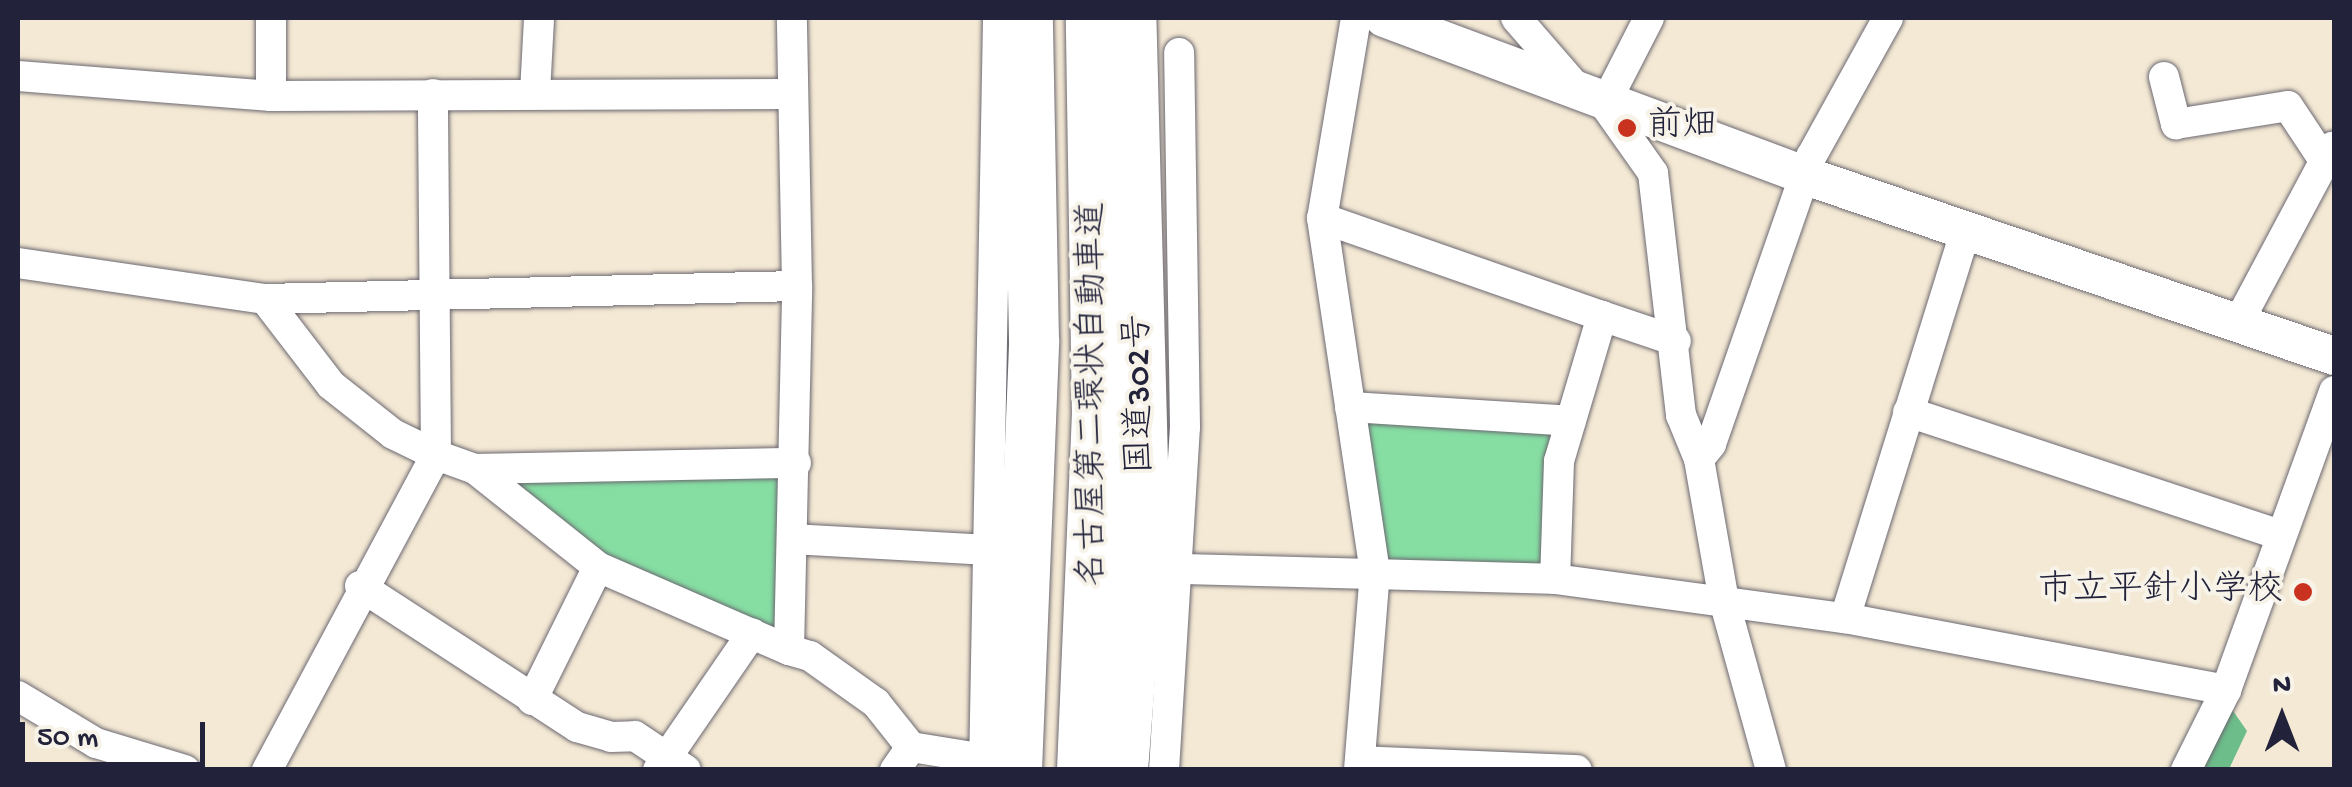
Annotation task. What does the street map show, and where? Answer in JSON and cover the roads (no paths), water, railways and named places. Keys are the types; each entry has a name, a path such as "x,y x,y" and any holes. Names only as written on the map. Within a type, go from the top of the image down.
{"highway":[{"path":"995,766 1029,591 1014,246 1028,18"},
{"name":"名古屋第二環状自動車道","path":"1051,770 1065,416 1056,18"},
{"name":"名古屋第二環状自動車道","path":"1084,770 1099,416 1093,18"},
{"name":"国道302号","path":"1122,770 1144,500 1137,115 1131,18"}],"street":[{"path":"271,18 271,96"},
{"path":"535,93 538,18"},
{"path":"789,650 797,286 792,18"},
{"path":"265,299 331,386 394,434 475,469 598,567 810,656 876,702 903,758 995,766 992,550 1014,246 998,18"},
{"path":"1356,18 1322,218 1375,572 1359,765 1577,770"},
{"path":"1384,18 1429,27 1803,175 2334,356"},
{"path":"1516,18 1594,95 1653,173 1676,341 1681,415 1699,460 1724,600 1772,770"},
{"path":"1594,95 1648,18"},
{"path":"1699,460 1711,444 1803,175 1888,18"},
{"path":"1164,770 1180,569 1179,53"},
{"path":"18,76 271,96 792,94"},
{"path":"2164,77 2176,124 2288,106 2330,153 2237,326"},
{"path":"267,770 360,586 436,454 432,94"},
{"path":"1137,115 1181,155"},
{"path":"1322,218 1676,341"},
{"path":"1845,618 1966,230"},
{"path":"18,263 265,299 797,286"},
{"path":"1555,579 1559,461 1602,316"},
{"path":"2186,770 2226,690 2277,534 2334,392"},
{"path":"1350,407 1571,421"},
{"path":"1908,412 2277,534"},
{"path":"475,469 796,463"},
{"path":"793,539 992,550"},
{"path":"532,700 598,567"},
{"path":"1180,569 1555,579 1845,618 2226,690"},
{"path":"360,586 577,727 611,737 636,736 670,765 752,634"},
{"path":"18,696 96,743 186,770"}],"place":[{"name":"前畑","path":"1627,128"},
{"name":"市立平針小学校","path":"2303,592"}]}
